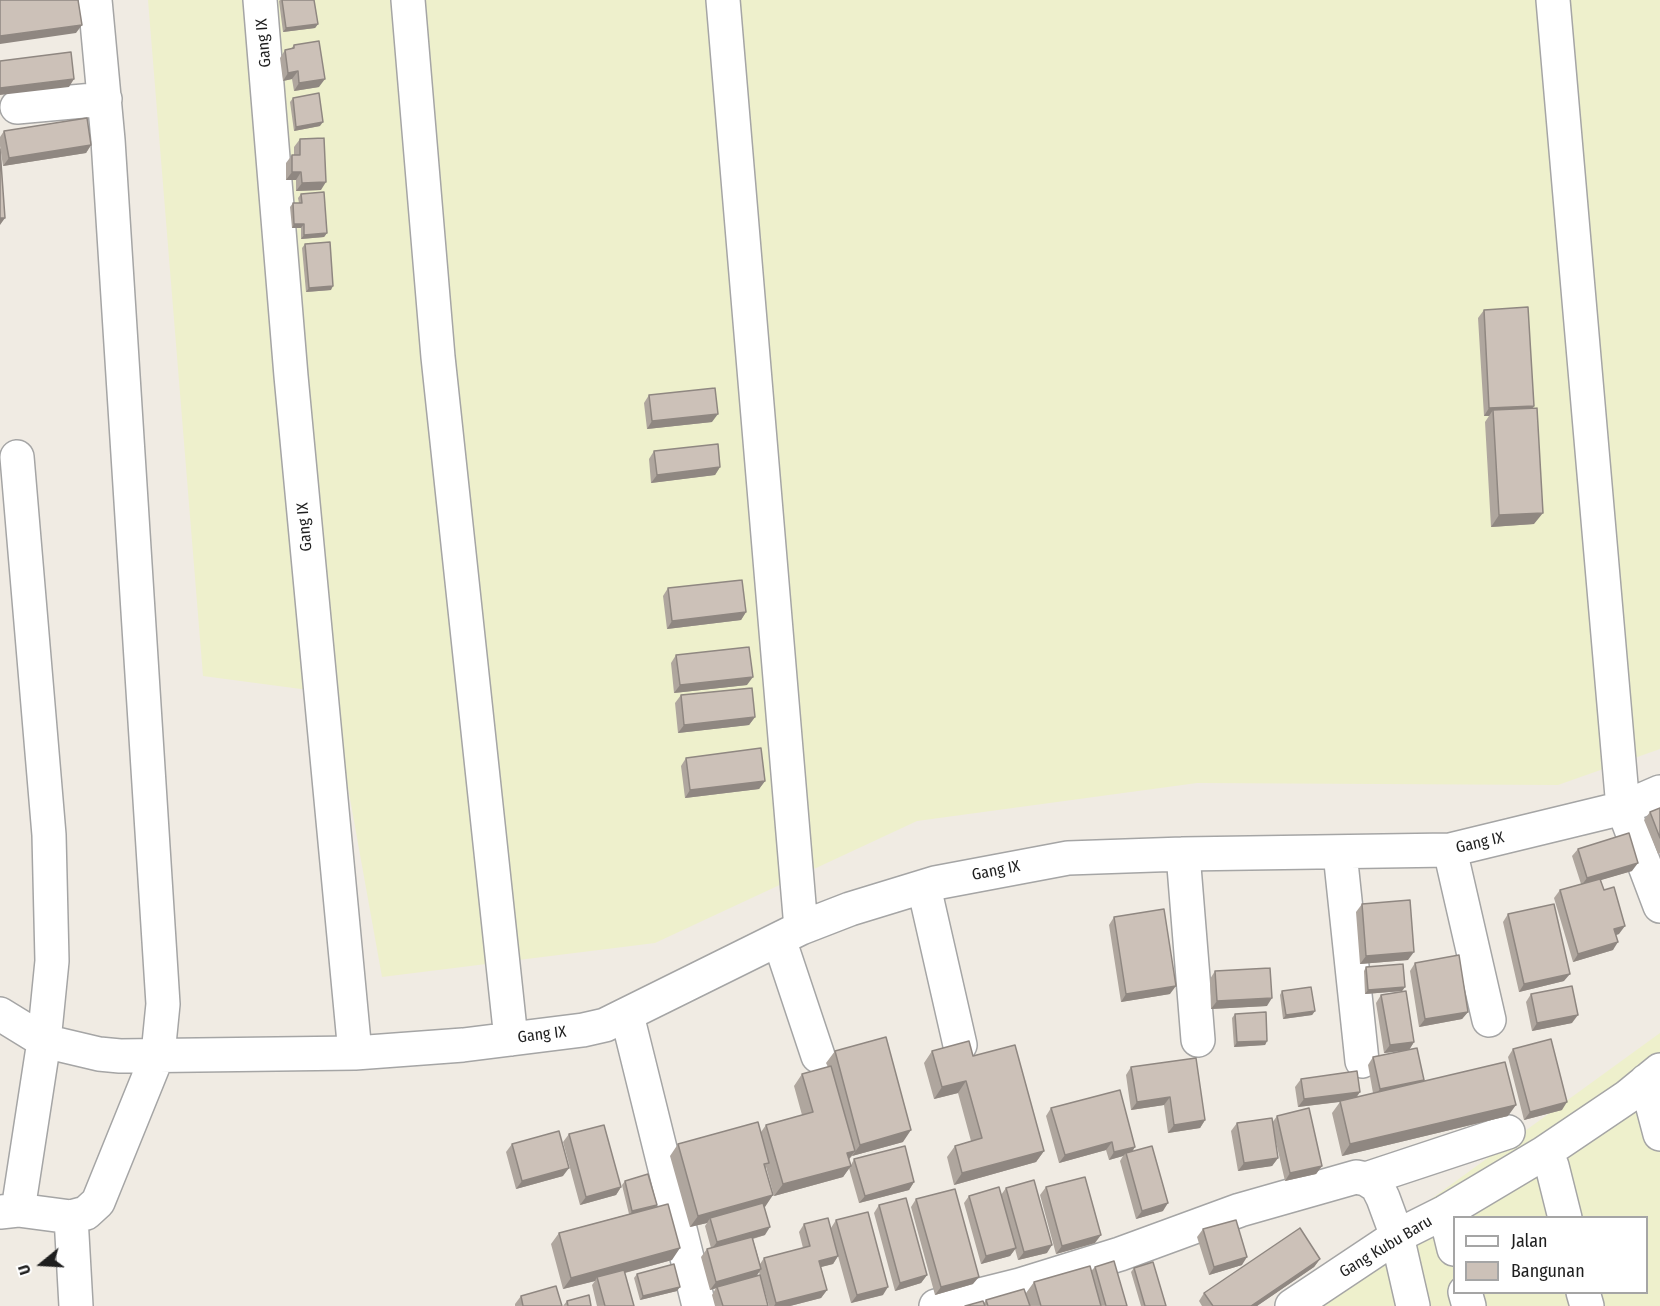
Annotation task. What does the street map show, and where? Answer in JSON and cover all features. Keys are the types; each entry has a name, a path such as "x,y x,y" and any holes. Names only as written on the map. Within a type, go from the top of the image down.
{"street":[{"path":"17,457 50,835 52,961 44,1041 9,1211 71,1217 86,1213 98,1202 158,1054 163,1004 105,99 95,0"},
{"name":"Gang IX","path":"260,0 291,376 355,1053"},
{"path":"408,0 438,357 511,1040"},
{"path":"723,0 790,934 818,1056"},
{"path":"1552,0 1623,808 1660,906"},
{"path":"17,107 105,99"},
{"name":"Gang IX","path":"0,1014 44,1041 99,1054 120,1056 355,1053 511,1040 605,1025 790,934 850,909 924,886 1068,858 1450,850 1623,808 1660,792"},
{"path":"1450,850 1489,1020"},
{"path":"1340,853 1362,1061"},
{"path":"1183,854 1198,1040"},
{"path":"924,886 960,1045"},
{"path":"627,1015 699,1306"},
{"path":"1653,1076 1660,1134"},
{"name":"Gang Kubu Baru","path":"1292,1306 1397,1236 1445,1212 1544,1154 1627,1097 1653,1076"},
{"path":"1366,1179 1508,1132"},
{"path":"1544,1154 1552,1166 1564,1216"},
{"path":"936,1306 1042,1278 1120,1254 1240,1210 1356,1177 1366,1179 1377,1186 1397,1236 1413,1306"},
{"path":"1445,1212 1453,1242"},
{"path":"71,1217 76,1306"}],"green space":[{"path":"148,0 1660,0 1660,749 1558,785 1197,783 917,821 655,943 382,977 331,693 203,676"},
{"path":"1660,1033 1660,1306 1277,1306 1314,1284"}],"building":[{"path":"0,0 78,0 82,25 0,36"},
{"path":"282,0 314,0 318,24 286,28"},
{"path":"319,41 325,79 299,83 298,71 288,73 285,50 294,48 294,45"},
{"path":"71,52 74,79 0,88 0,61"},
{"path":"319,93 323,122 296,127 293,98"},
{"path":"87,118 91,145 9,158 4,131"},
{"path":"324,138 326,182 302,183 301,172 292,172 292,155 300,155 300,139"},
{"path":"0,149 5,218 0,218"},
{"path":"324,192 327,233 304,235 304,224 294,224 293,203 302,203 301,194"},
{"path":"330,242 333,286 309,288 305,244"},
{"path":"1528,307 1534,406 1489,408 1484,310"},
{"path":"715,388 718,414 652,421 649,395"},
{"path":"1537,408 1543,513 1499,515 1493,410"},
{"path":"718,444 720,467 657,475 654,451"},
{"path":"742,580 746,612 672,621 668,588"},
{"path":"749,647 753,677 680,685 676,655"},
{"path":"752,688 755,717 684,725 681,695"},
{"path":"761,748 765,781 690,790 686,758"},
{"path":"1660,808 1660,838 1650,812"},
{"path":"1629,833 1638,863 1587,878 1578,849"},
{"path":"1600,879 1604,890 1614,887 1625,926 1614,929 1618,942 1578,954 1560,890"},
{"path":"1410,900 1414,952 1366,956 1362,904"},
{"path":"1554,904 1570,974 1524,984 1508,914"},
{"path":"1164,909 1176,986 1126,994 1114,917"},
{"path":"1459,955 1468,1012 1425,1019 1415,963"},
{"path":"1403,964 1405,987 1368,990 1366,967"},
{"path":"1270,968 1272,998 1217,1001 1215,971"},
{"path":"1572,986 1578,1015 1537,1023 1531,994"},
{"path":"1311,987 1315,1011 1286,1015 1282,991"},
{"path":"1406,991 1414,1042 1390,1045 1381,995"},
{"path":"1266,1012 1267,1041 1237,1042 1235,1014"},
{"path":"886,1037 911,1130 860,1145 835,1051"},
{"path":"1551,1039 1567,1102 1530,1112 1513,1049"},
{"path":"969,1041 973,1056 1015,1045 1044,1151 962,1173 955,1146 982,1138 966,1081 942,1087 932,1051"},
{"path":"1417,1048 1424,1080 1380,1089 1373,1057"},
{"path":"1196,1058 1205,1120 1174,1125 1170,1097 1137,1102 1131,1067"},
{"path":"1505,1062 1516,1105 1350,1144 1340,1101"},
{"path":"831,1066 855,1151 847,1153 851,1166 783,1184 766,1125 813,1112 802,1074"},
{"path":"1357,1071 1360,1092 1304,1099 1301,1079"},
{"path":"1120,1090 1135,1147 1114,1152 1112,1142 1065,1155 1051,1108"},
{"path":"1309,1108 1322,1166 1290,1173 1277,1116"},
{"path":"1272,1118 1278,1158 1244,1163 1237,1123"},
{"path":"758,1122 769,1163 764,1164 773,1195 698,1216 678,1144"},
{"path":"604,1125 621,1187 586,1197 569,1134"},
{"path":"559,1131 569,1168 522,1181 512,1144"},
{"path":"905,1146 914,1182 865,1196 854,1159"},
{"path":"1152,1146 1168,1203 1142,1211 1126,1153"},
{"path":"648,1174 657,1205 632,1211 625,1181"},
{"path":"1085,1177 1101,1235 1062,1246 1046,1187"},
{"path":"1034,1180 1052,1245 1024,1252 1006,1188"},
{"path":"999,1187 1016,1248 986,1256 969,1196"},
{"path":"955,1189 979,1277 941,1287 916,1199"},
{"path":"906,1198 927,1275 900,1283 879,1205"},
{"path":"763,1203 770,1227 717,1242 710,1218"},
{"path":"668,1204 680,1248 571,1278 559,1233"},
{"path":"868,1212 888,1287 857,1295 836,1220"},
{"path":"828,1218 838,1256 819,1261 827,1290 776,1303 764,1258 810,1246 804,1224"},
{"path":"1236,1220 1247,1257 1214,1267 1203,1229"},
{"path":"1300,1228 1320,1259 1251,1306 1213,1306 1204,1293"},
{"path":"752,1237 761,1269 716,1282 707,1249"},
{"path":"1114,1261 1127,1306 1106,1306 1095,1267"},
{"path":"1153,1262 1166,1306 1145,1306 1134,1268"},
{"path":"674,1264 680,1287 643,1296 637,1274"},
{"path":"1090,1266 1101,1306 1041,1306 1034,1282"},
{"path":"624,1270 634,1306 605,1306 597,1277"},
{"path":"760,1275 768,1306 723,1306 717,1287"},
{"path":"556,1286 562,1306 523,1306 521,1296"},
{"path":"1024,1289 1030,1306 988,1306 986,1300"},
{"path":"589,1295 591,1306 568,1306 567,1301"},
{"path":"983,1301 985,1306 965,1306"}]}
